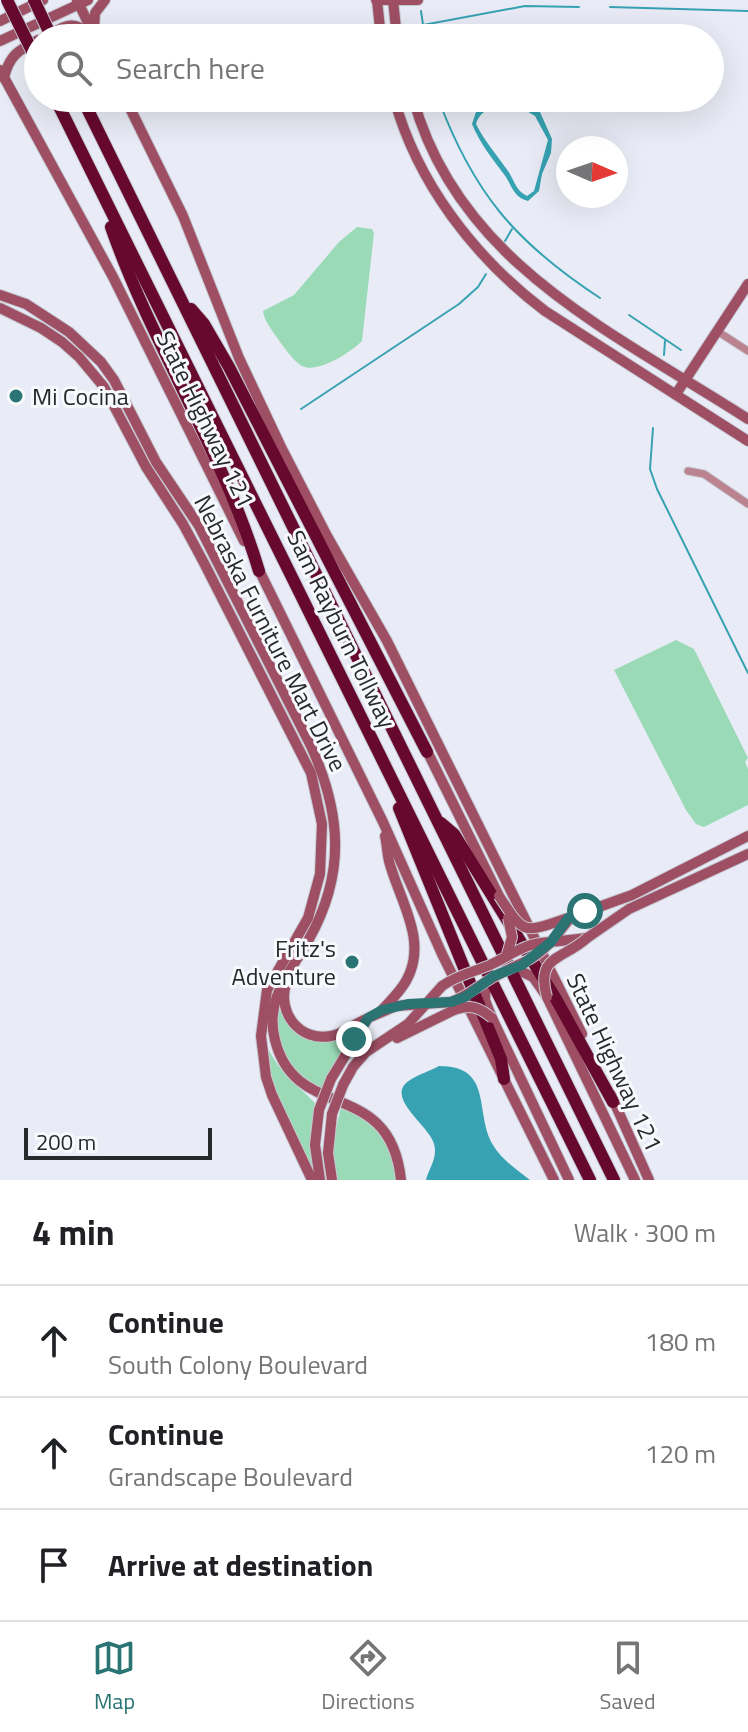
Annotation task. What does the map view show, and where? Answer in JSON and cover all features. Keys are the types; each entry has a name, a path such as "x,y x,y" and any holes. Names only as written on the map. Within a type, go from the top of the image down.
{"highway":[{"path":"7,0 24,35"},
{"path":"34,0 45,24"},
{"name":"Sam Rayburn Tollway","path":"62,112 590,1180"},
{"name":"Sam Rayburn Tollway","path":"89,112 614,1180"},
{"path":"93,174 117,245 154,330 208,440 259,571"},
{"path":"179,295 204,324 229,367 427,752"},
{"path":"384,763 406,827 501,1059 504,1079"},
{"path":"438,821 454,834 556,999 613,1102"}],"main road":[{"path":"0,4 7,0"},
{"path":"0,21 43,0"},
{"path":"94,24 97,9 105,0"},
{"path":"379,24 376,0 418,0"},
{"path":"393,0 396,24"},
{"path":"34,24 81,1 91,24"},
{"path":"0,41 24,29"},
{"path":"1,74 15,52 24,47"},
{"name":"State Highway 121","path":"1,74 113,277 383,822 442,954 554,1180"},
{"name":"State Highway 121","path":"132,112 183,216 239,358 281,447 387,641 649,1180"},
{"path":"398,112 427,175 454,219 484,257 518,290 748,441"},
{"path":"419,112 441,168 478,223 503,252 554,296 748,419"},
{"path":"427,175 441,168"},
{"path":"676,394 748,284"},
{"name":"Nebraska Furniture Mart Drive","path":"0,295 26,304 69,332 101,362 114,380 156,462 199,526 325,777 335,820 334,873 321,916 289,975 278,988 272,1015 275,1040 291,1075"},
{"name":"Nebraska Furniture Mart Drive","path":"0,308 62,342 104,387 150,475 183,524 204,563 311,773 322,824 320,874 308,918 267,990 263,1013"},
{"path":"592,340 601,326"},
{"path":"327,536 348,586 401,688 427,752 499,896 512,928 507,954"},
{"path":"382,1010 411,971 415,944 389,861 383,822"},
{"path":"499,896 518,925 525,929 541,928 615,903 748,836"},
{"path":"547,997 543,983 545,968 551,960 629,909 748,854"},
{"path":"702,859 709,873"},
{"path":"383,1042 404,1036 486,982 529,961 551,942 573,916"},
{"path":"332,1180 328,1153 332,1114 343,1085 366,1052 408,1024 442,986 463,974 488,966 529,944 590,936"},
{"path":"514,968 533,977 547,997 635,1180"},
{"path":"289,975 283,1001 292,1023 312,1036 335,1036 382,1010 396,1006 471,1006 492,1018"},
{"path":"486,982 485,1000 492,1018 569,1180"},
{"path":"263,1013 268,1042 275,1057 291,1075 315,1092 358,1108 381,1125 399,1158 401,1180"},
{"path":"263,1013 261,1036 266,1077 312,1180"},
{"path":"320,1180 315,1145 319,1110 331,1079 368,1018"}],"street":[{"path":"717,331 748,351"},
{"path":"688,471 704,474 748,504"}],"green space":[{"path":"357,227 372,229 374,233 362,341 332,362 306,367 296,362 288,352 263,311 294,295 339,242"},
{"path":"676,640 694,649 748,758 745,762 748,769 748,805 704,827 696,824 686,810 614,670"},
{"path":"275,1008 279,1008 290,1026 306,1038 325,1041 346,1036 350,1040 321,1090 294,1072 278,1043"},
{"path":"266,1044 282,1069 315,1103 311,1146 313,1168 309,1169 273,1092"},
{"path":"341,1107 366,1120 381,1134 397,1180 337,1180 332,1154 333,1133"}],"water":[{"path":"476,112 484,112 476,124 518,188 527,196 534,191 548,140 535,116 528,112 540,112 552,139 551,153 539,191 528,201 515,193 472,124"},
{"path":"439,1066 456,1068 468,1074 480,1094 487,1132 493,1145 505,1160 530,1180 426,1180 434,1158 434,1144 404,1103 402,1094 403,1087 410,1080"}],"waterway":[{"path":"428,24 525,6 579,7"},
{"path":"610,7 748,11"},
{"path":"421,11 423,24"},
{"path":"444,112 466,162 501,213 544,257 600,298"},
{"path":"505,241 512,229"},
{"path":"301,409 459,304 478,287 486,274"},
{"path":"629,315 681,350"},
{"path":"664,355 665,341"},
{"path":"653,428 650,469 657,489 748,673"}],"place":[{"name":"Mi Cocina","path":"16,396"},
{"name":"Fritz's Adventure","path":"352,962"}],"route":[{"path":"354,1039 368,1018 382,1010 414,1003 439,1004 465,997 494,976 534,957 551,942 568,918 585,911"}]}
